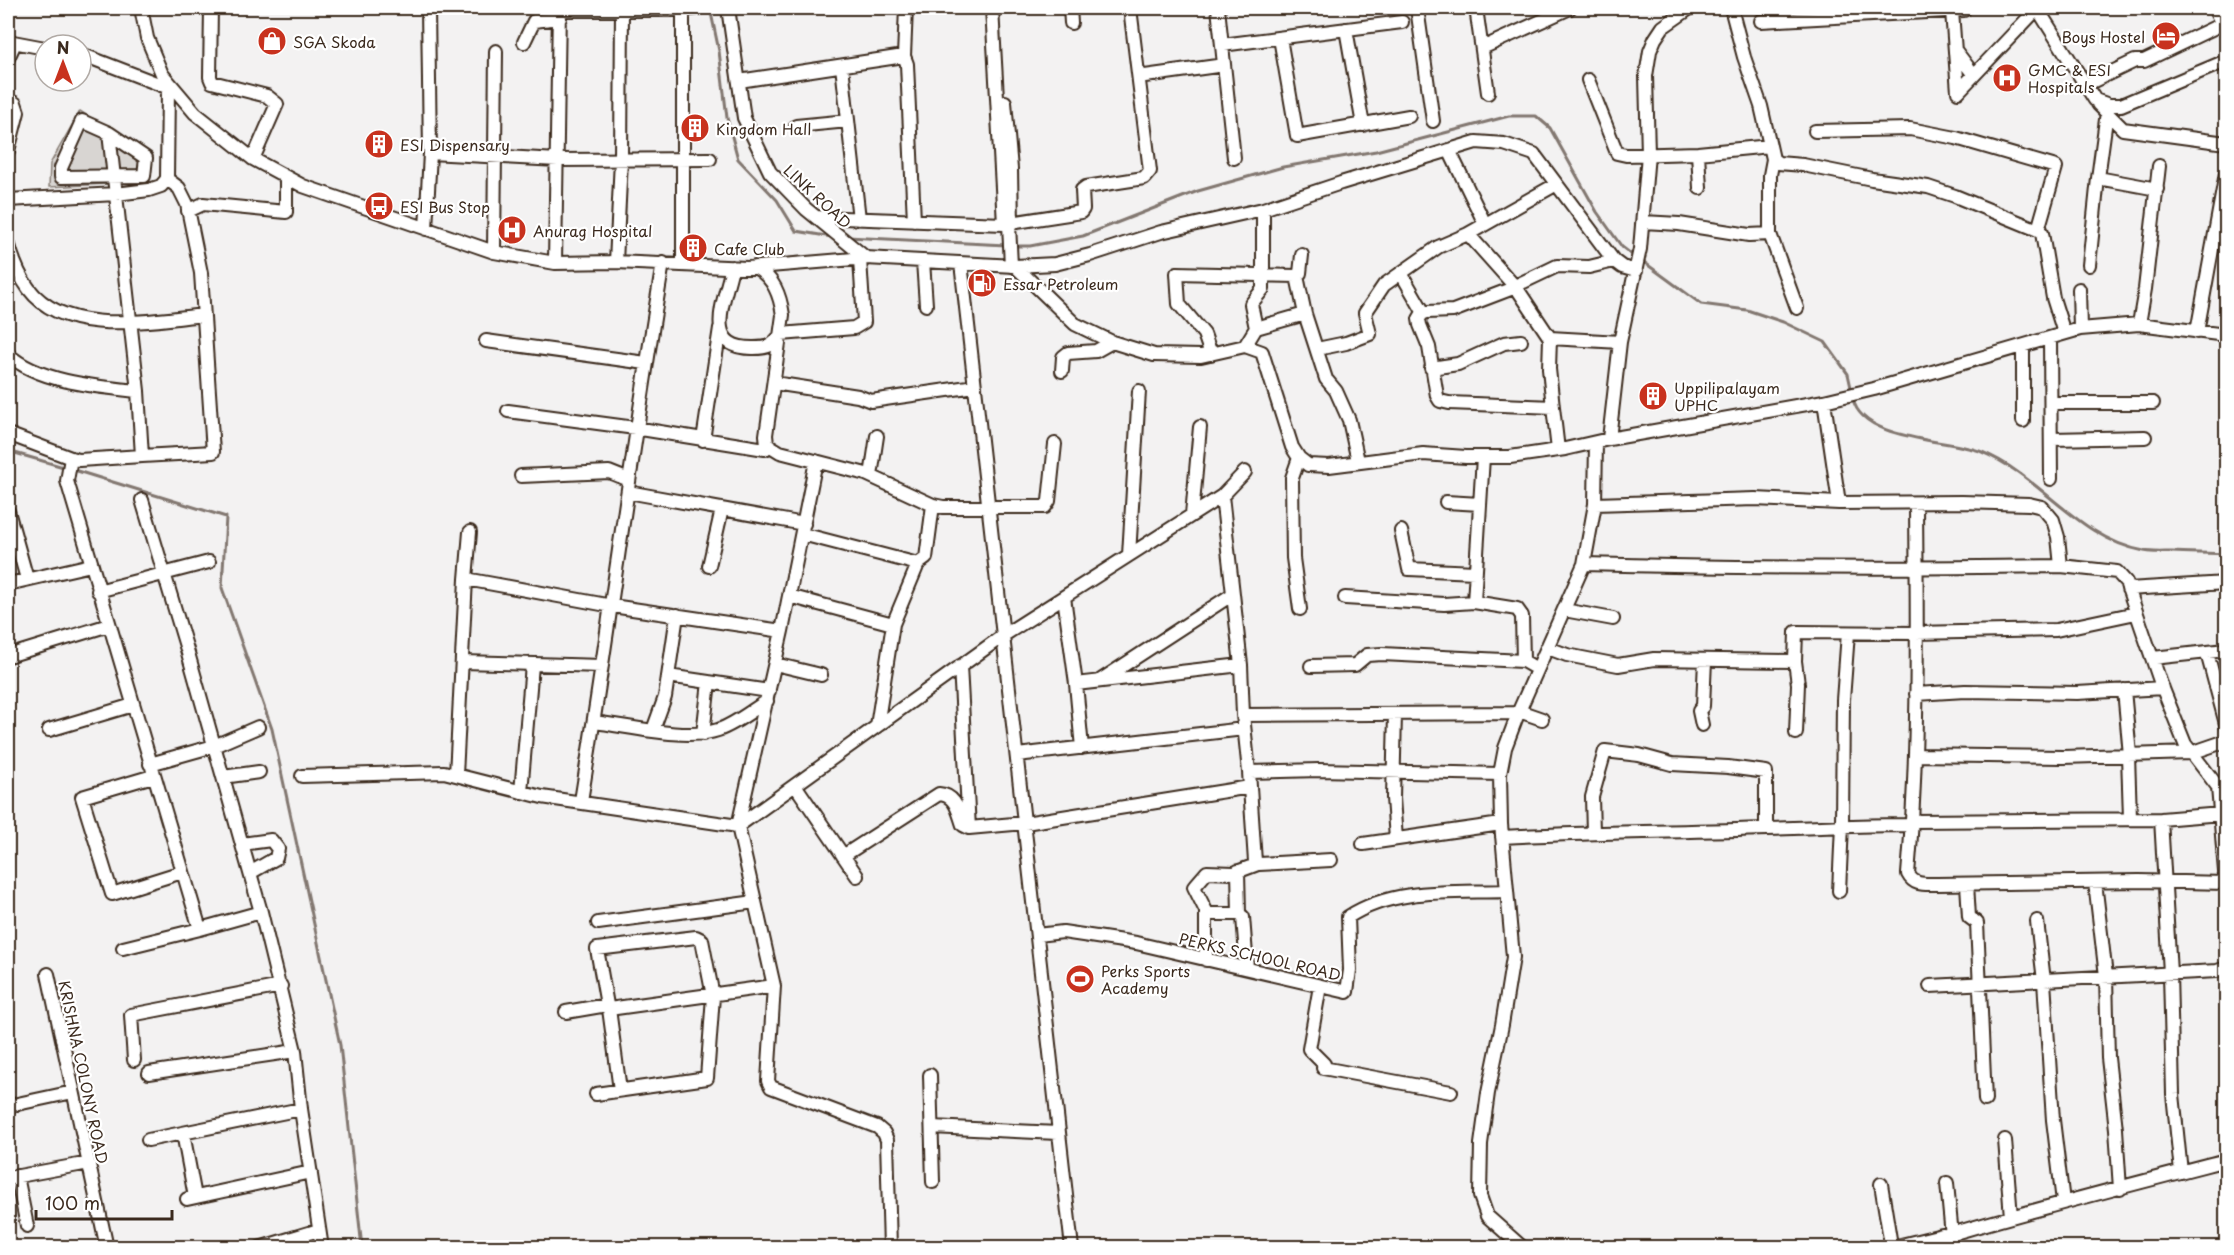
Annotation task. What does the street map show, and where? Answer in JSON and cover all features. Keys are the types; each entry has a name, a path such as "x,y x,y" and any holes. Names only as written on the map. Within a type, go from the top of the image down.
{"street":[{"path":"141,8 147,38 162,74 172,89 195,113 253,159 303,186 426,229 494,252 555,263 616,262 755,267 861,256 1013,266 1055,264 1161,232 1263,209 1476,142 1504,144 1534,154 1614,261 1622,267 1636,267"},
{"path":"211,8 210,77 213,82 267,96 277,104 253,159"},
{"path":"426,229 430,153 428,8"},
{"path":"524,42 534,21 560,12 698,8"},
{"name":"LINK ROAD","path":"728,8 744,118 770,172 820,221 861,256"},
{"path":"906,8 904,56 907,64 914,221"},
{"path":"992,8 1013,266 1076,324 1112,342 1154,355 1201,356 1245,346 1262,352 1292,447 1299,458 1308,465 1329,466 1423,454 1509,457 1558,450 1602,440 1824,401 1874,389 2080,329 2139,324 2226,335"},
{"path":"998,8 1011,169 1008,224"},
{"path":"1070,8 1071,23"},
{"path":"820,221 859,219 1008,224 1081,212 1083,209 1082,190 1086,187 1142,179 1149,174 1130,8"},
{"path":"1218,8 1234,158"},
{"path":"1417,8 1433,121"},
{"path":"1476,8 1488,93"},
{"path":"1482,48 1570,8"},
{"path":"1522,1248 1487,1216 1480,1196 1481,1144 1488,1093 1513,957 1501,831 1500,774 1505,748 1518,712 1584,564 1595,504 1602,440 1640,249 1648,154 1646,76 1650,51 1664,27 1690,8"},
{"path":"1731,8 1744,57 1761,106 1771,153 1770,234 1797,308"},
{"path":"1761,21 1958,9 1955,50 1958,92 2037,8 2095,100 2123,129 2226,142"},
{"path":"2085,85 2135,61 2144,61 2222,24 2214,8"},
{"path":"616,262 621,160 622,9"},
{"path":"683,10 683,265"},
{"path":"555,263 560,12"},
{"path":"1222,45 1401,22"},
{"path":"1346,29 1363,124"},
{"path":"1280,38 1297,136 1409,116"},
{"path":"8,58 11,42 33,46"},
{"path":"1955,50 1974,75"},
{"path":"494,252 496,51"},
{"path":"739,81 904,56"},
{"path":"93,59 172,89"},
{"path":"2095,100 2109,105 2121,105 2226,61"},
{"path":"1145,76 1224,65"},
{"path":"842,66 859,219"},
{"path":"1588,80 1617,153 1771,153"},
{"path":"8,200 116,194 160,186 167,179 172,89"},
{"path":"8,100 15,103 18,112 8,152"},
{"path":"2089,265 2107,112"},
{"path":"82,121 109,133 146,158 144,176 114,176 61,177 61,168 82,121"},
{"path":"796,126 848,121"},
{"path":"1815,131 1910,129 1956,138 2056,167 2038,230"},
{"path":"109,133 131,322 142,456"},
{"path":"1449,150 1485,224"},
{"path":"430,153 558,160 710,159"},
{"path":"1698,153 1700,188"},
{"path":"1771,153 1778,163 1803,165 1928,187 2038,230 2042,233 2053,297 2064,333"},
{"path":"2139,324 2159,166"},
{"path":"2197,332 2226,173"},
{"path":"188,211 203,204 286,212 286,177"},
{"path":"2098,178 2157,189"},
{"path":"8,434 79,460 213,452 201,273 188,211 178,188 167,179"},
{"path":"1317,349 1346,344 1370,334 1365,313 1384,285 1438,247 1468,234 1555,185"},
{"path":"1256,328 1251,304 1263,289 1263,209"},
{"path":"1643,222 1679,224 1749,235 1770,234"},
{"path":"1468,234 1515,287 1550,338 1549,369 1558,450"},
{"path":"8,242 28,288 59,314 84,320 131,322 204,315"},
{"path":"1302,255 1300,273 1297,276 1305,314 1326,379 1336,392 1349,420 1358,461"},
{"path":"781,334 854,328 864,322 861,256"},
{"path":"923,261 926,305"},
{"path":"1553,407 1498,406 1440,401 1431,368 1429,347 1419,319 1424,313 1453,311 1515,287 1557,266 1589,267 1614,261"},
{"path":"581,801 612,606 635,429 663,263"},
{"path":"961,263 1072,1248"},
{"path":"703,440 720,328 719,312 727,294 732,267"},
{"path":"508,411 765,449 783,315 780,297 772,281 755,267"},
{"path":"1210,354 1204,334 1179,304 1177,273 1297,276"},
{"path":"1401,273 1424,313"},
{"path":"2079,290 2080,329"},
{"path":"1245,346 1256,328 1305,314"},
{"path":"720,328 726,339 735,346 749,348 774,345 781,334"},
{"path":"1550,338 1620,342"},
{"path":"2050,338 2051,479"},
{"path":"486,340 646,363"},
{"path":"1431,368 1458,364 1503,342 1521,341"},
{"path":"1062,371 1063,357 1068,353 1096,351 1112,342"},
{"path":"2023,346 2023,421"},
{"path":"8,354 16,362 54,378 138,391"},
{"path":"774,383 858,396 872,401 975,386"},
{"path":"1129,555 1139,391"},
{"path":"1824,401 1839,503"},
{"path":"2052,403 2153,403"},
{"path":"1192,516 1200,427"},
{"path":"871,476 878,436"},
{"path":"2052,439 2145,437"},
{"path":"767,444 780,452 871,476 933,505 943,507 1045,507 1051,495 1055,444"},
{"path":"1474,602 1483,457"},
{"path":"71,458 67,481 200,930"},
{"path":"1299,458 1292,478 1293,558 1300,609"},
{"path":"816,461 782,632 738,826 774,986 768,1081 771,1087 868,1123 884,1133 887,1140 890,1248"},
{"path":"521,476 609,472 628,486 803,529 918,564"},
{"path":"302,776 444,772 542,797 738,826 1004,635 1222,496 1245,472"},
{"path":"1222,496 1241,665 1244,729 1258,864"},
{"path":"1595,504 1755,499 1839,503 1994,502 2029,504 2042,507 2053,520 2058,537 2061,566"},
{"path":"142,501 223,777 281,986 295,1051 301,1109 322,1248"},
{"path":"1446,502 1480,504"},
{"path":"1584,564 1916,569 2061,566 2117,572 2126,582 2185,744 2222,787 2221,814 2226,884 2164,881 1918,884 1910,879 1908,874 1913,823 1916,694 1915,633 1916,569 1916,504"},
{"path":"877,726 893,624 918,564 926,558 933,505"},
{"path":"709,566 722,509"},
{"path":"8,511 27,579"},
{"path":"1401,531 1409,569 1475,573"},
{"path":"456,775 470,532"},
{"path":"98,591 209,562"},
{"path":"8,584 91,565"},
{"path":"466,579 612,606 782,632"},
{"path":"2128,589 2226,584"},
{"path":"1099,681 1233,594"},
{"path":"789,596 893,624"},
{"path":"1064,597 1082,748"},
{"path":"1345,598 1444,604 1474,602 1517,609 1522,616 1523,661"},
{"path":"1564,610 1613,620"},
{"path":"1796,733 1798,684 1795,661 1796,632 1915,633 2056,630 2136,613"},
{"path":"653,730 665,697 677,615"},
{"path":"8,656 110,625"},
{"path":"1839,891 1843,700 1848,633"},
{"path":"1548,648 1567,655 1618,665 1654,659 1795,661"},
{"path":"2153,658 2226,650"},
{"path":"2207,653 2226,723"},
{"path":"1311,666 1355,665 1367,655 1382,654 1523,661 1537,669"},
{"path":"1702,725 1699,711 1703,706 1705,660"},
{"path":"463,662 603,666"},
{"path":"775,664 821,675"},
{"path":"521,792 531,665"},
{"path":"1076,684 1241,665"},
{"path":"960,666 969,828"},
{"path":"668,676 709,682 768,696"},
{"path":"703,734 709,682"},
{"path":"1916,694 1965,691 2078,693 2163,688"},
{"path":"2124,690 2129,755 2130,818"},
{"path":"594,722 688,735 703,734 734,723 768,696"},
{"path":"49,730 133,705"},
{"path":"1243,715 1518,712 1542,719"},
{"path":"1395,714 1393,798 1396,839"},
{"path":"182,872 112,894 82,797 258,727"},
{"path":"1017,755 1244,729"},
{"path":"1915,755 2063,757 2191,753 2226,741"},
{"path":"1593,832 1592,797 1605,751 1639,755 1672,764 1766,772 1766,829"},
{"path":"1249,772 1319,770 1500,774"},
{"path":"223,777 259,772"},
{"path":"795,785 856,876"},
{"path":"843,856 939,794 948,794 953,798 963,825 969,828 1024,823 1250,787"},
{"path":"1363,844 1463,831 1593,832 1766,829 1913,823 2161,819 2221,814"},
{"path":"2161,819 2174,1094 2181,1172"},
{"path":"242,844 271,840 278,849 276,858 250,873"},
{"path":"1206,960 1206,914 1194,887 1206,872 1238,871 1258,864 1331,860"},
{"path":"1238,871 1239,914 1243,917 1247,968"},
{"path":"2094,882 2106,976 2108,1058 2120,1189"},
{"path":"1968,884 1969,917 1977,923 1985,1101"},
{"name":"PERKS SCHOOL ROAD","path":"1037,935 1063,932 1136,943 1347,992 1350,970 1348,917 1362,908 1389,898 1506,891"},
{"path":"598,923 755,903"},
{"path":"123,948 200,930 261,912"},
{"path":"1206,914 1239,914"},
{"path":"2037,921 2044,981 2053,1120 2063,1202"},
{"path":"596,1094 707,1078 714,996 702,940 696,937 597,949 620,1090"},
{"path":"1930,986 2044,981 2226,968"},
{"name":"KRISHNA COLONY ROAD","path":"48,974 107,1248"},
{"path":"134,1060 131,1015 281,986"},
{"path":"566,1012 714,996 774,986"},
{"path":"1320,986 1309,1049 1324,1064 1323,1068 1451,1092"},
{"path":"149,1074 295,1051"},
{"path":"930,1075 933,1182"},
{"path":"8,1106 73,1092"},
{"path":"148,1140 301,1109"},
{"path":"932,1126 1058,1133"},
{"path":"183,1133 191,1198 311,1172"},
{"path":"2005,1140 2011,1217"},
{"path":"1951,1242 2011,1217 2226,1160"},
{"path":"27,1226 12,1177 89,1163"},
{"path":"1947,1183 1951,1242"},
{"path":"1881,1184 1887,1246 1897,1246 1942,1235 1951,1242"},
{"path":"259,1248 319,1230"}],"shaded area":[{"path":"80,111 153,158 146,182 49,187 50,164"}],"waterway":[{"path":"710,8 719,51 727,118 738,159 777,200 796,231 832,237"},
{"path":"1012,246 1030,246 1083,236 1198,191 1283,167 1376,151 1509,116 1536,116 1550,128 1597,212 1622,247 1635,257"},
{"path":"847,237 1006,245"},
{"path":"1641,260 1701,304 1747,310 1783,322 1825,342 1848,374 1852,392"},
{"path":"1853,399 1860,413 1872,423 1889,431 1982,452 2003,463 2079,521 2121,544 2151,552 2226,554"},
{"path":"8,451 67,468"},
{"path":"74,470 226,517 222,588 272,729 340,1045 362,1248"}],"place":[{"name":"Boys Hostel","path":"2166,36"},
{"name":"SGA Skoda","path":"272,41"},
{"name":"GMC & ESI Hospitals","path":"2007,78"},
{"name":"Kingdom Hall","path":"695,128"},
{"name":"ESI Dispensary","path":"379,144"},
{"name":"ESI Bus Stop","path":"379,206"},
{"name":"Anurag Hospital","path":"512,230"},
{"name":"Cafe Club","path":"693,248"},
{"name":"Essar Petroleum","path":"982,283"},
{"name":"Uppilipalayam UPHC","path":"1653,396"},
{"name":"Perks Sports Academy","path":"1080,979"}]}
